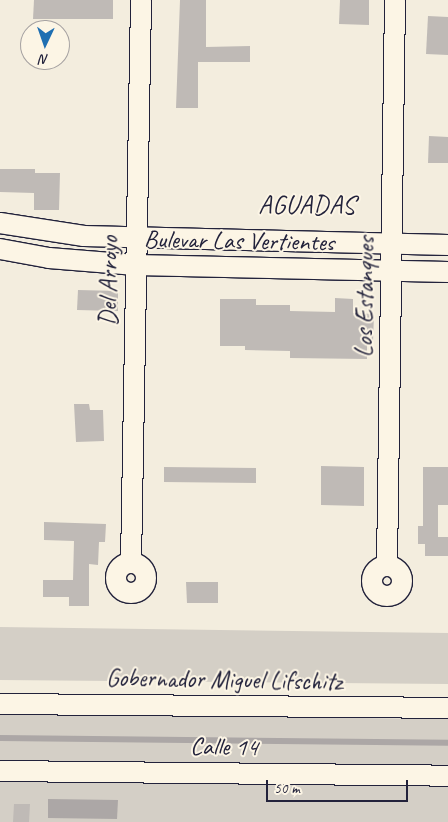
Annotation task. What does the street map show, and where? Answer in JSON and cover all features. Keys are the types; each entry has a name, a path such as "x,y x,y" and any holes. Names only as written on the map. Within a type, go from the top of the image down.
{"street":[{"name":"Del Arroyo","path":"130,563 141,0"},
{"name":"Los Estanques","path":"387,565 395,0"},
{"name":"Bulevar Las Vertientes","path":"0,223 84,236 448,245"},
{"name":"Bulevar Las Vertientes","path":"0,248 49,258 136,265 448,272"},
{"name":"Gobernador Miguel Lifschitz","path":"0,704 448,708"},
{"name":"Calle 14","path":"0,771 448,776"}],"shaded area":[{"path":"0,627 448,633 448,684 0,680"},
{"path":"0,714 448,719 448,822 0,822"},
{"path":"48,799 118,800 117,819 48,818"}],"building":[{"path":"34,0 113,0 113,19 33,19"},
{"path":"180,0 206,0 206,47 250,46 250,62 198,62 198,108 176,108"},
{"path":"340,0 369,0 369,25 339,24"},
{"path":"428,16 448,17 448,55 426,54"},
{"path":"429,136 448,137 448,163 428,163"},
{"path":"0,169 35,169 35,173 60,173 59,210 34,210 34,193 0,192"},
{"path":"78,290 118,291 118,311 77,310"},
{"path":"335,298 353,299 353,313 374,314 373,342 367,342 367,359 290,358 290,351 245,350 245,346 220,346 220,299 256,299 256,305 290,305 290,311 335,312"},
{"path":"74,404 89,404 90,410 103,410 104,441 76,442"},
{"path":"321,466 364,467 364,506 321,505"},
{"path":"164,467 256,468 256,483 164,482"},
{"path":"423,467 448,467 448,505 438,505 438,537 448,537 448,556 425,556 425,544 418,544 418,526 423,526"},
{"path":"44,522 106,524 105,542 99,542 98,565 89,564 89,606 69,606 69,597 43,597 43,580 73,580 74,541 44,540"},
{"path":"186,582 218,582 218,603 187,603"},
{"path":"14,804 30,804 29,822 13,822"}],"waterway":[{"path":"0,738 448,743"}],"district":[{"name":"AGUADAS","path":"307,205"}]}
